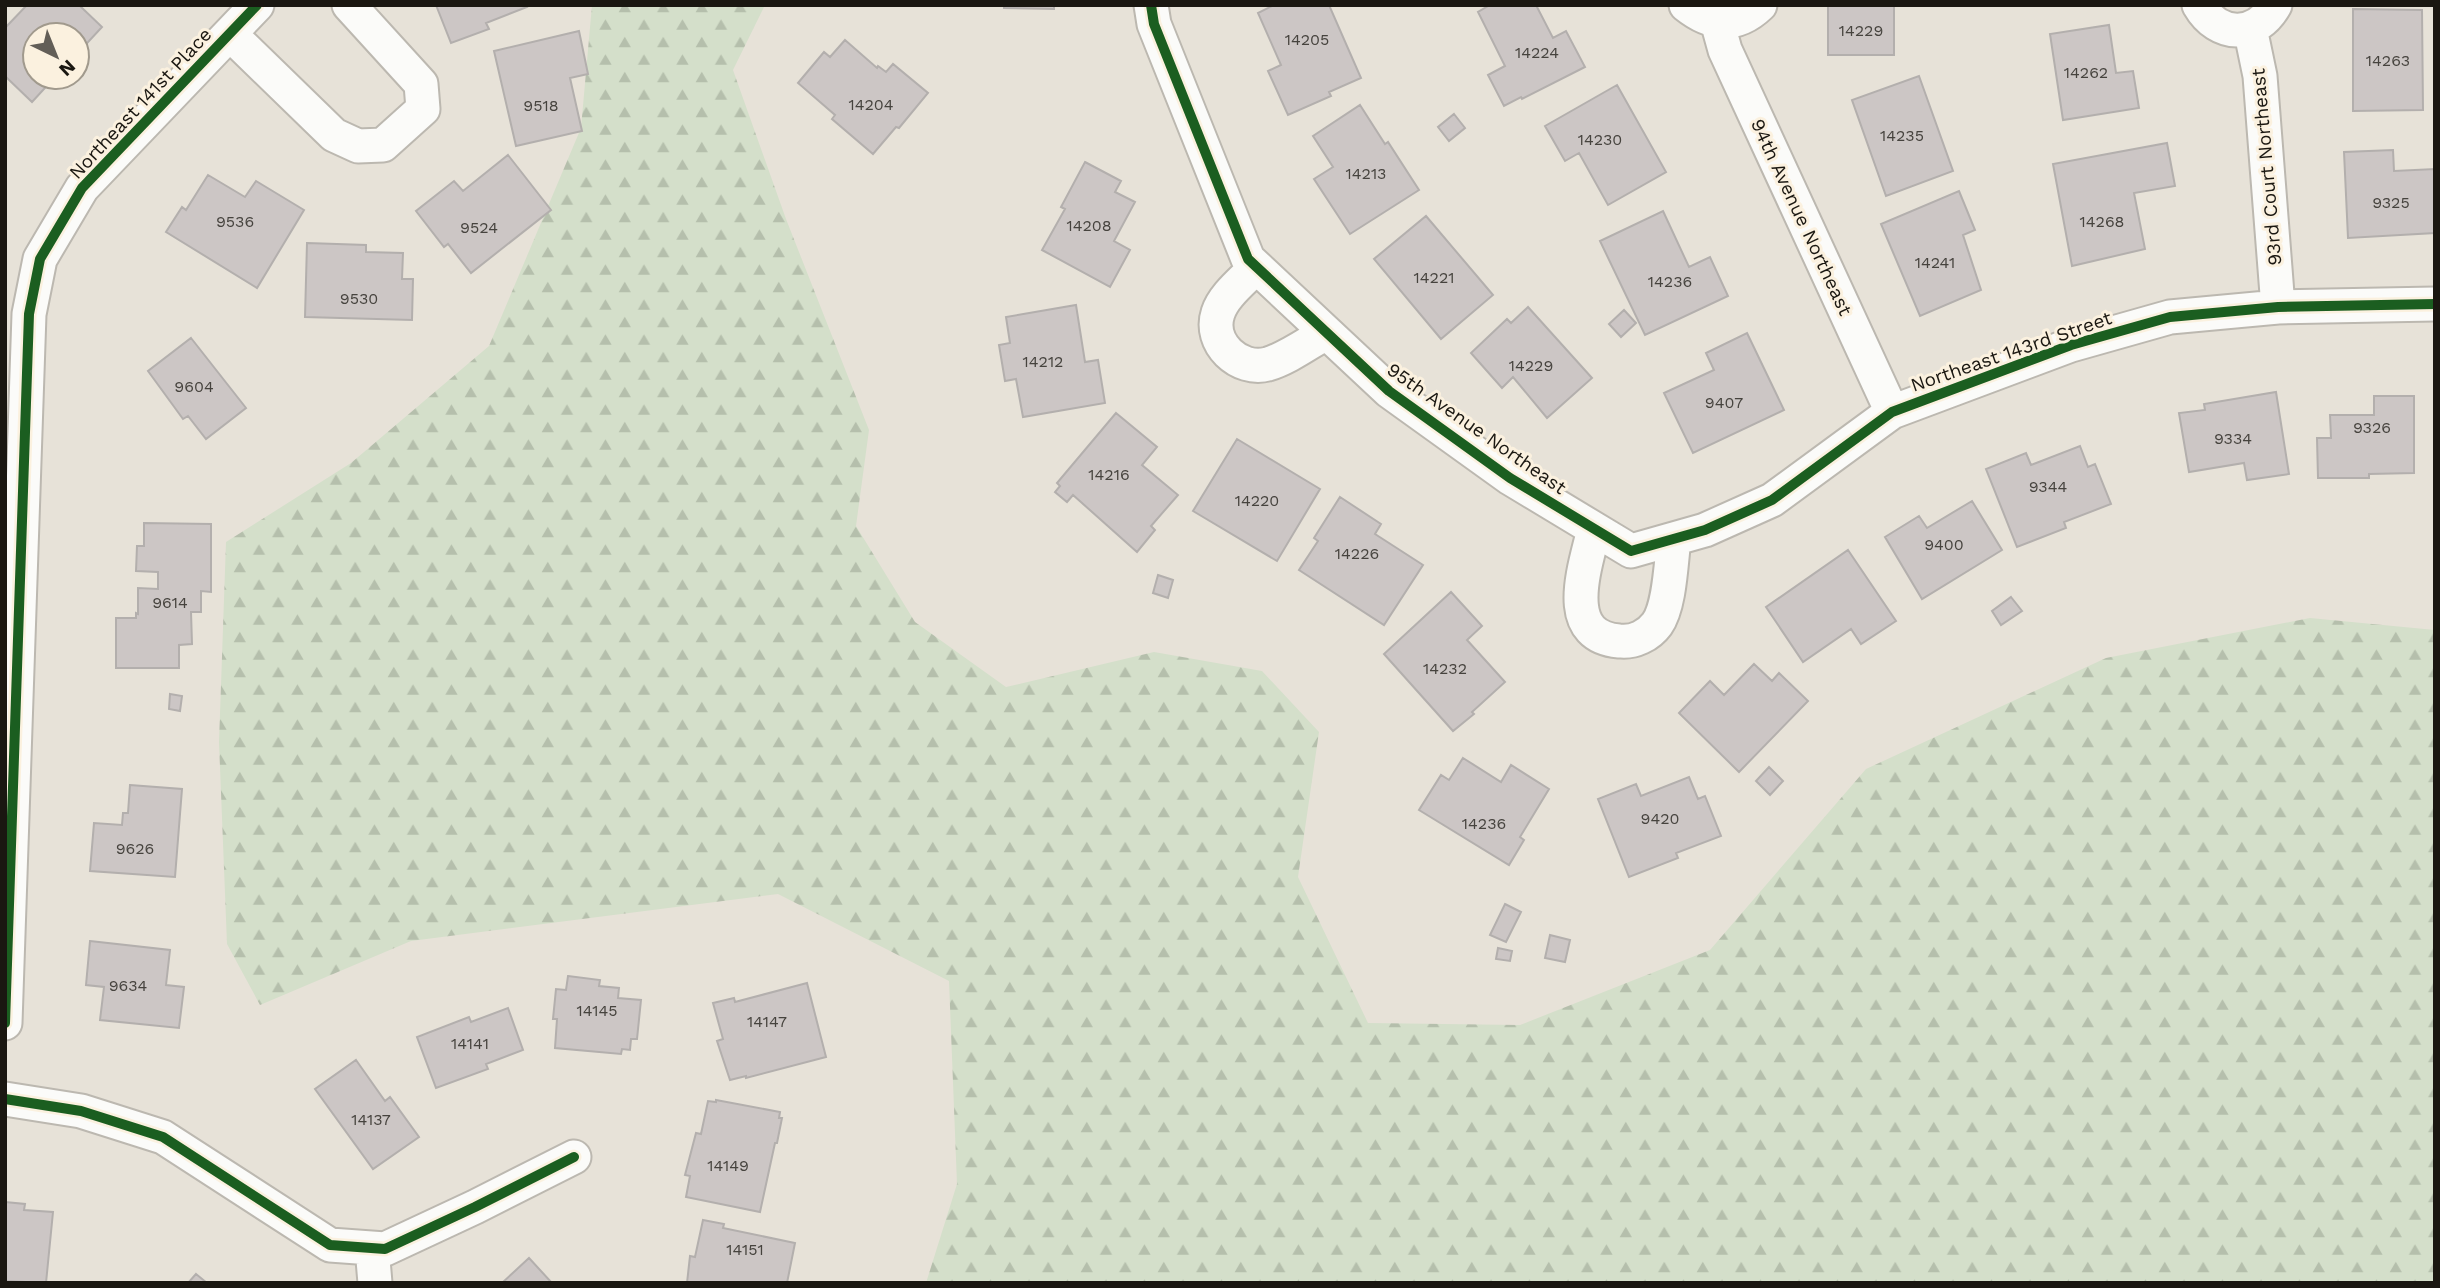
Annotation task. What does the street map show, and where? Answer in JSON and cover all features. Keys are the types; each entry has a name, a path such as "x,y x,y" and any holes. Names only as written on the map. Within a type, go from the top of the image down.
{"street":[{"name":"Northeast 141st Place","path":"5,1023 29,314 40,259 82,188 257,5"},
{"name":"Northeast 141st Place","path":"230,34 334,135 358,146 383,145 423,109 421,84 349,5"},
{"path":"1686,5 1700,16 1717,21 1742,17 1760,5"},
{"path":"2199,5 2205,16 2218,26 2234,31 2250,28 2264,20 2275,5"},
{"name":"95th Avenue Northeast","path":"1153,15 1248,259 1389,391 1510,478 1631,551 1706,530 1772,499 1892,412"},
{"name":"94th Avenue Northeast","path":"1717,21 1725,50 1892,412"},
{"name":"93rd Court Northeast","path":"2250,28 2260,76 2278,307"},
{"path":"1256,267 1230,294 1217,317 1220,343 1228,354 1240,362 1255,365 1269,363 1326,333"},
{"name":"Northeast 143rd Street","path":"1892,412 2071,345 2170,317 2278,307 2435,304"},
{"path":"1594,529 1580,596 1581,610 1597,633 1609,640 1623,642 1648,633 1658,623 1664,610 1674,539"},
{"path":"5,1099 81,1111 163,1137 330,1245 385,1249 574,1157"},
{"path":"372,1248 375,1283"}],"green space":[{"path":"592,5 765,5 733,70 786,219 869,430 856,526 915,622 1006,687 1154,652 1262,671 1319,732 1298,877 1368,1023 1520,1025 1710,950 1866,769 2106,658 2310,618 2435,630 2435,1283 926,1283 957,1184 949,981 778,894 411,941 260,1005 227,944 219,742 226,542 351,463 489,346 581,128"}],"building":[{"path":"27,5 79,5 102,27 91,39 91,21 21,21 21,91 42,91 32,102 5,76 5,28"},
{"path":"436,5 527,7 486,23 489,29 451,43"},
{"path":"1004,5 1054,5 1054,9 1004,8"},
{"path":"1274,5 1329,5 1361,78 1329,92 1331,96 1288,115 1268,71 1281,65 1258,13"},
{"path":"1490,5 1536,5 1553,38 1566,31 1585,67 1504,106 1488,75 1505,66 1478,12"},
{"path":"1828,5 1894,5 1894,55 1828,55"},
{"path":"2353,9 2422,10 2423,110 2353,111"},
{"path":"2109,25 2116,73 2133,71 2139,108 2063,120 2050,34"},
{"path":"579,31 588,74 570,78 582,131 516,146 494,51"},
{"path":"845,40 877,68 878,66 886,72 893,64 928,93 873,154 832,119 835,115 798,83 824,52 830,57"},
{"path":"1919,76 1953,171 1886,196 1852,100"},
{"path":"1617,85 1666,172 1608,205 1579,153 1565,161 1545,126"},
{"path":"1360,105 1419,190 1350,234 1314,179 1333,167 1313,136"},
{"path":"1454,114 1465,128 1449,141 1438,127"},
{"path":"2167,143 2175,186 2134,193 2145,249 2072,266 2053,164"},
{"path":"2393,150 2394,171 2435,169 2435,233 2348,238 2344,152"},
{"path":"508,155 551,210 471,273 448,244 444,247 416,211 454,181 463,191"},
{"path":"1085,162 1121,181 1115,192 1135,202 1114,241 1130,250 1110,287 1042,250 1065,209 1061,207"},
{"path":"208,175 245,197 256,181 304,210 257,288 166,232 182,207 186,210"},
{"path":"1959,191 1975,230 1963,235 1981,290 1920,316 1881,224"},
{"path":"1663,211 1689,267 1710,257 1728,296 1645,335 1600,241"},
{"path":"1426,216 1493,295 1441,339 1374,259"},
{"path":"307,243 366,245 366,252 403,253 402,279 413,279 412,320 305,317"},
{"path":"1076,305 1085,362 1098,360 1105,403 1023,417 1016,379 1005,381 999,345 1010,343 1006,317"},
{"path":"1528,307 1592,378 1547,418 1513,377 1502,388 1471,353 1507,319 1511,323"},
{"path":"1624,310 1636,323 1621,337 1609,324"},
{"path":"1747,333 1784,410 1693,453 1664,393 1714,370 1706,353"},
{"path":"191,338 246,408 206,439 188,416 183,419 148,371"},
{"path":"2276,392 2289,474 2247,480 2244,463 2189,472 2179,413 2205,410 2204,404"},
{"path":"2374,396 2414,396 2414,473 2369,474 2369,478 2318,478 2317,438 2331,438 2330,415 2374,415"},
{"path":"1116,413 1157,447 1142,465 1178,495 1151,526 1155,530 1137,552 1073,495 1067,502 1055,492 1060,486 1057,483"},
{"path":"1237,439 1320,489 1277,561 1193,511"},
{"path":"2080,446 2088,467 2095,464 2111,504 2064,522 2066,528 2017,547 1986,469 2026,453 2031,465"},
{"path":"1340,497 1381,524 1375,534 1423,565 1384,625 1299,570 1318,541 1314,538"},
{"path":"1972,501 2002,550 1922,599 1885,537 1919,516 1927,528"},
{"path":"144,523 211,524 211,592 201,591 201,612 191,612 192,644 179,645 179,668 116,668 116,618 136,618 138,588 158,589 158,572 136,571 137,546 144,546"},
{"path":"1848,550 1896,621 1861,644 1851,629 1803,662 1766,607"},
{"path":"1158,575 1173,580 1168,598 1153,593"},
{"path":"1451,592 1482,626 1467,640 1505,682 1453,731 1384,654"},
{"path":"2011,597 2022,611 2001,625 1992,611"},
{"path":"1754,664 1772,681 1779,673 1808,701 1739,772 1679,713 1710,681 1724,695"},
{"path":"170,694 182,696 180,711 169,709"},
{"path":"1463,758 1501,782 1511,765 1549,789 1520,837 1524,840 1509,865 1419,810 1441,775 1449,780"},
{"path":"1769,767 1783,781 1770,795 1756,781"},
{"path":"1689,777 1698,799 1705,796 1721,836 1676,853 1678,858 1629,877 1598,799 1636,784 1641,796"},
{"path":"130,785 182,789 175,877 90,871 94,823 122,825 123,813 128,813"},
{"path":"1505,904 1521,912 1506,942 1490,935"},
{"path":"1550,935 1570,940 1565,962 1545,958"},
{"path":"90,941 170,950 166,985 184,987 179,1028 100,1020 104,987 86,985"},
{"path":"1498,948 1512,951 1510,961 1496,959"},
{"path":"568,976 600,980 599,986 619,988 618,998 641,1000 637,1039 631,1039 630,1050 622,1049 621,1054 555,1048 557,1019 553,1019 556,989 566,990"},
{"path":"807,983 826,1057 730,1080 717,1041 723,1039 713,1003 734,998 735,1002"},
{"path":"508,1008 523,1050 486,1064 488,1069 436,1088 417,1037 469,1017 471,1022"},
{"path":"356,1060 385,1101 390,1097 419,1137 373,1169 315,1089"},
{"path":"716,1100 780,1112 779,1118 782,1118 777,1143 760,1212 686,1197 690,1176 685,1175 696,1133 701,1134 708,1101"},
{"path":"5,1202 25,1204 24,1210 53,1212 46,1283 5,1281"},
{"path":"703,1220 724,1224 723,1228 795,1243 787,1283 687,1283 690,1256 695,1257"},
{"path":"529,1258 552,1283 502,1283"},
{"path":"196,1274 207,1283 188,1283"}],"cycle path":[{"path":"5,1023 29,314 40,259 82,188 257,5"},
{"path":"1151,5 1154,24 1248,259 1389,391 1510,478 1631,551 1705,530 1772,500 1892,412 2071,345 2170,317 2278,307 2435,304"},
{"path":"5,1099 81,1111 163,1137 330,1245 385,1249 574,1157"}]}
